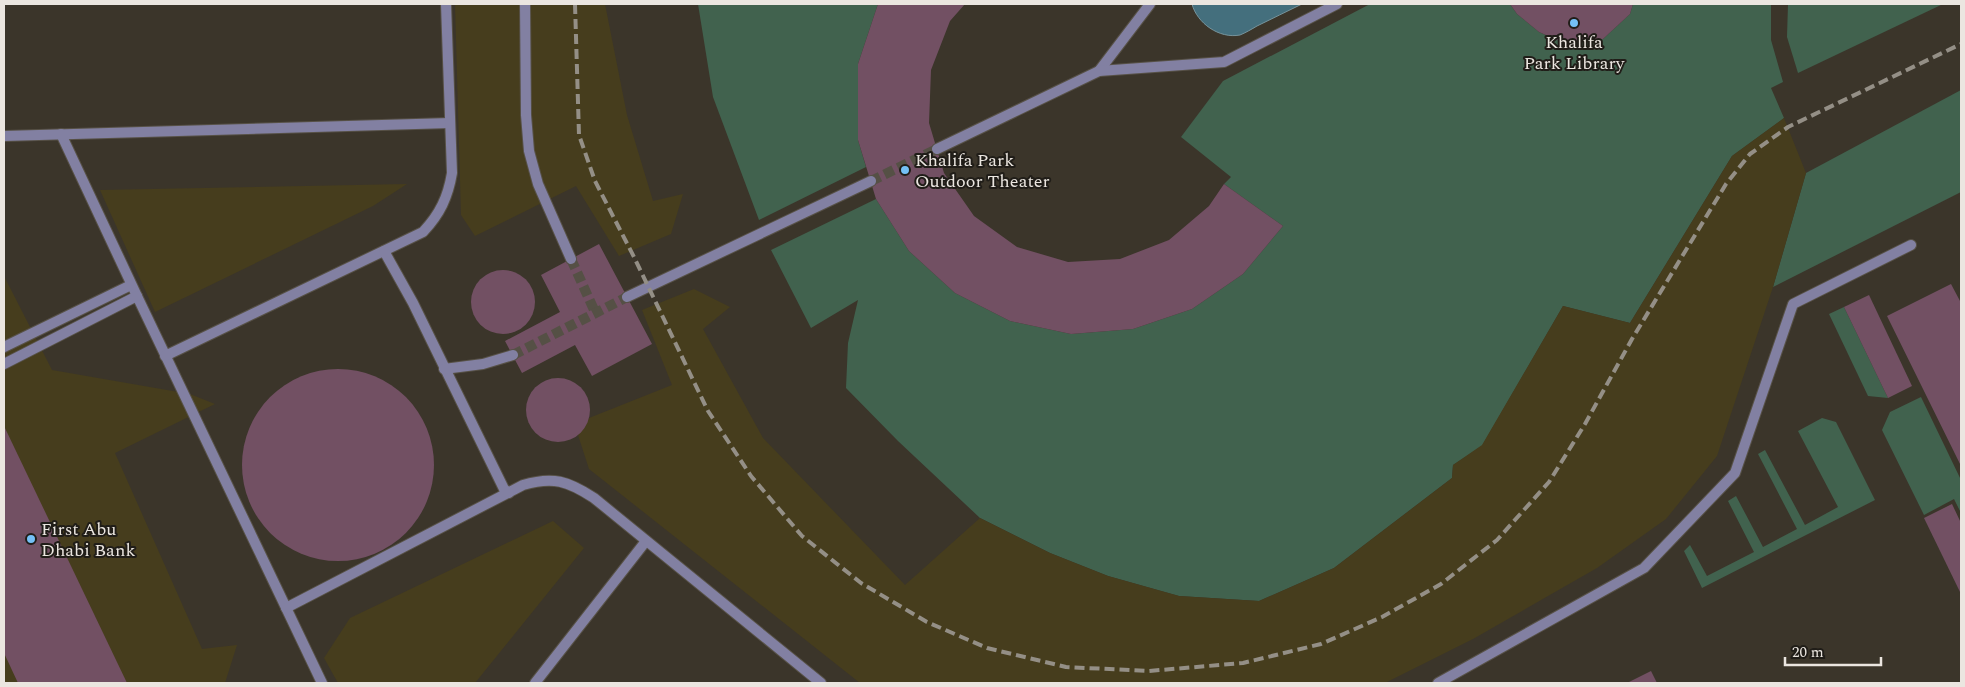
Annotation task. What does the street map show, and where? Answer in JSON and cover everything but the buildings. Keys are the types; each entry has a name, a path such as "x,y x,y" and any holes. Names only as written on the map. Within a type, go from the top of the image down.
{"street":[{"path":"165,356 423,232 435,219 444,205 450,190 452,173 446,4"},
{"path":"525,4 526,115 529,151 538,184 571,259"},
{"path":"1099,71 1150,4"},
{"path":"936,149 1099,71 1224,62 1337,4"},
{"path":"4,136 450,123"},
{"path":"61,134 136,296 322,683"},
{"path":"627,297 870,181"},
{"path":"1438,683 1644,568 1735,473 1793,304 1911,245"},
{"path":"384,250 413,303 504,489 509,493"},
{"path":"4,347 132,285"},
{"path":"4,364 136,296"},
{"path":"444,369 484,364 513,355"},
{"path":"286,608 523,485 538,480 554,480 568,483 594,498 821,683"},
{"path":"535,683 646,541"}],"green space":[{"path":"698,4 878,4 858,64 858,140 866,167 759,220 713,97"},
{"path":"1370,4 1510,4 1517,14 1539,32 1564,43 1603,39 1630,14 1633,4 1771,4 1771,40 1783,82 1771,88 1784,118 1732,156 1630,323 1563,306 1482,446 1453,465 1452,478 1334,568 1259,601 1179,596 1108,576 1050,553 980,518 898,441 846,388 848,343 858,300 811,328 771,250 876,199 909,251 955,293 1010,321 1071,334 1133,329 1192,309 1243,274 1283,226 1224,184 1231,177 1181,137 1223,81"},
{"path":"1788,4 1943,4 1798,73 1787,37"},
{"path":"1961,90 1961,192 1773,287 1806,173"},
{"path":"1844,307 1888,398 1868,396 1829,314"},
{"path":"1921,397 1961,480 1961,513 1954,499 1924,515 1882,430 1890,412"},
{"path":"1822,418 1836,422 1875,500 1702,588 1684,551 1690,545 1707,576 1754,552 1728,501 1736,496 1763,547 1797,529 1758,454 1765,450 1805,525 1838,507 1798,431"}],"sand":[{"path":"455,4 605,4 627,115 653,201 683,194 671,234 619,256 576,186 475,236 461,215"},
{"path":"1784,118 1806,173 1773,287 1717,456 1666,519 1597,568 1473,639 1385,683 860,683 589,469 578,435 585,427 589,418 672,385 642,310 694,289 730,307 703,329 763,438 905,585 980,518 1050,553 1108,576 1179,596 1259,601 1334,568 1452,478 1453,465 1482,445 1563,306 1630,323 1732,156"},
{"path":"407,184 373,206 155,312 100,190"},
{"path":"4,276 52,370 190,394 215,404 115,453 202,649 237,645 225,683 4,683"},
{"path":"553,521 584,548 475,683 338,683 324,658 350,618"}],"water":[{"path":"1192,4 1302,4 1240,35 1232,36 1224,35 1210,28 1199,17"}],"tunnel":[{"path":"871,181 937,149"},
{"path":"571,259 595,312"},
{"path":"513,355 627,297"}],"railway":[{"path":"575,4 579,135 595,181 708,411 751,476 802,536 861,583 927,622 987,648 1066,667 1149,671 1243,663 1321,644 1382,617 1441,584 1497,540 1549,482 1585,424 1632,339 1726,184 1750,154 1788,127 1961,44"}],"place":[{"name":"Khalifa Park Library","path":"1574,23"},
{"name":"Khalifa Park Outdoor Theater","path":"905,170"},
{"name":"First Abu Dhabi Bank","path":"31,539"}]}
